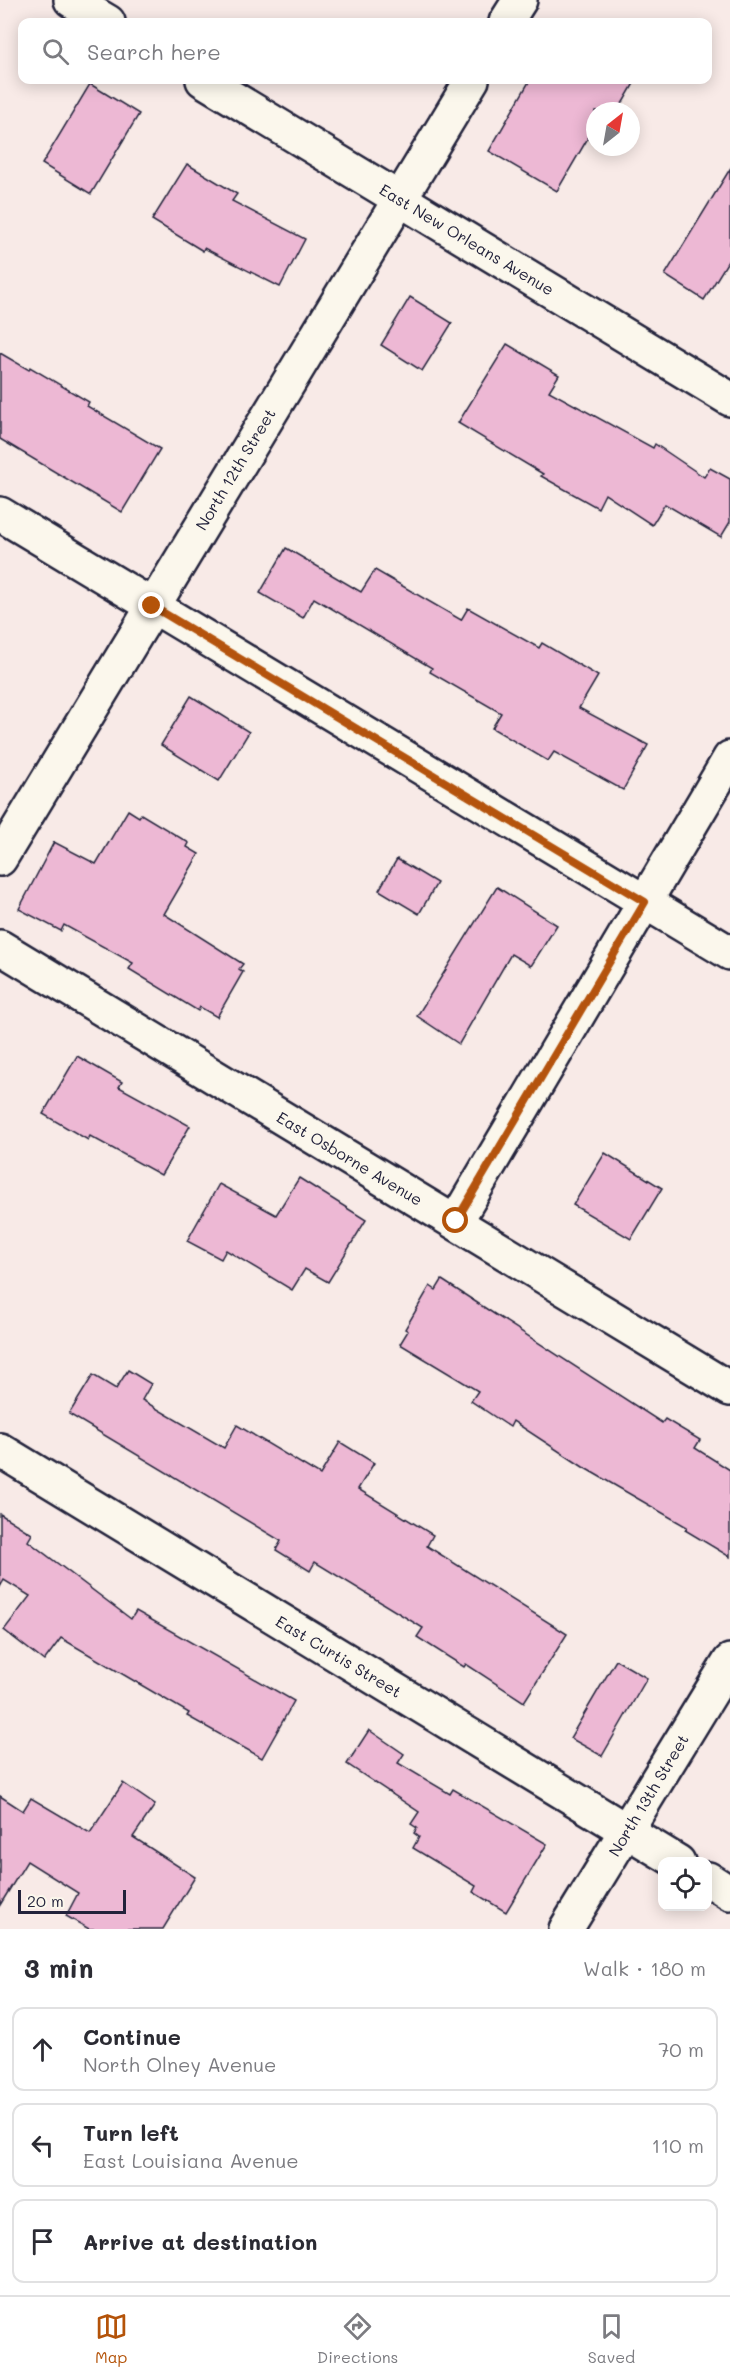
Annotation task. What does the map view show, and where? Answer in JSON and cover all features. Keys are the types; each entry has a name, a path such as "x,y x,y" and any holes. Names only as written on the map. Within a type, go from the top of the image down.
{"street":[{"path":"71,0 101,18"},
{"path":"509,18 520,0"},
{"name":"East New Orleans Avenue","path":"210,84 730,399"},
{"name":"North 12th Street","path":"0,859 470,84"},
{"path":"0,514 730,953"},
{"path":"456,1221 730,758"},
{"name":"East Osborne Avenue","path":"0,947 730,1389"},
{"name":"East Curtis Street","path":"0,1450 670,1857"},
{"name":"North 13th Street","path":"566,1929 730,1661"},
{"path":"712,1882 730,1893"}],"building":[{"path":"90,84 139,114 91,194 42,164"},
{"path":"528,84 634,84 623,102 586,102 586,141 557,191 489,151"},
{"path":"187,164 237,194 232,201 305,239 280,287 204,248 203,251 152,220"},
{"path":"730,169 730,258 704,300 665,275"},
{"path":"410,297 452,323 422,371 381,345"},
{"path":"507,344 559,375 549,391 653,448 655,444 704,477 710,468 730,479 730,522 721,537 665,504 652,525 605,494 598,508 541,476 543,474 458,423"},
{"path":"0,353 29,370 30,367 89,402 87,406 160,449 122,512 0,439"},
{"path":"286,548 361,592 375,570 461,620 468,608 539,648 542,643 598,676 579,708 648,745 623,790 554,752 548,761 492,728 501,713 430,672 432,668 314,598 303,618 260,593"},
{"path":"191,696 249,732 219,781 161,745"},
{"path":"128,810 139,817 141,814 189,843 187,847 199,854 164,914 243,964 239,969 243,972 217,1017 200,1007 198,1011 129,969 133,963 64,925 61,931 19,909 54,842 96,864"},
{"path":"397,859 437,883 419,914 379,890"},
{"path":"497,887 557,925 531,966 511,954 459,1044 417,1016"},
{"path":"77,1056 122,1082 119,1087 190,1126 161,1175 90,1136 88,1140 43,1114"},
{"path":"605,1153 662,1188 631,1239 573,1205"},
{"path":"299,1178 366,1220 328,1282 305,1269 292,1290 226,1250 221,1259 187,1241 219,1184 276,1215"},
{"path":"442,1280 662,1423 665,1419 700,1440 695,1448 730,1470 730,1557 685,1530 687,1527 583,1467 513,1421 510,1427 471,1401 478,1391 400,1344 408,1331 405,1329 430,1286 436,1290"},
{"path":"128,1370 151,1384 142,1400 224,1448 237,1425 320,1475 340,1442 374,1463 358,1489 433,1535 427,1546 567,1634 524,1702 466,1664 464,1667 417,1637 423,1628 315,1562 310,1571 276,1550 281,1541 69,1414 93,1375 116,1389"},
{"path":"0,1514 32,1534 28,1541 131,1619 136,1611 294,1701 262,1758 187,1716 189,1713 61,1638 44,1661 4,1630 30,1596 4,1580 0,1587"},
{"path":"616,1660 647,1678 602,1756 570,1738"},
{"path":"369,1730 404,1754 398,1763 450,1794 453,1789 547,1844 506,1912 473,1892 476,1886 413,1848 419,1837 414,1833 417,1828 411,1824 419,1812 347,1764"},
{"path":"123,1783 155,1805 133,1837 195,1877 163,1929 89,1929 66,1916 78,1893 27,1861 0,1905 0,1796 23,1811 31,1798 90,1833"}],"route":[{"path":"152,606 645,902 456,1221"}]}
